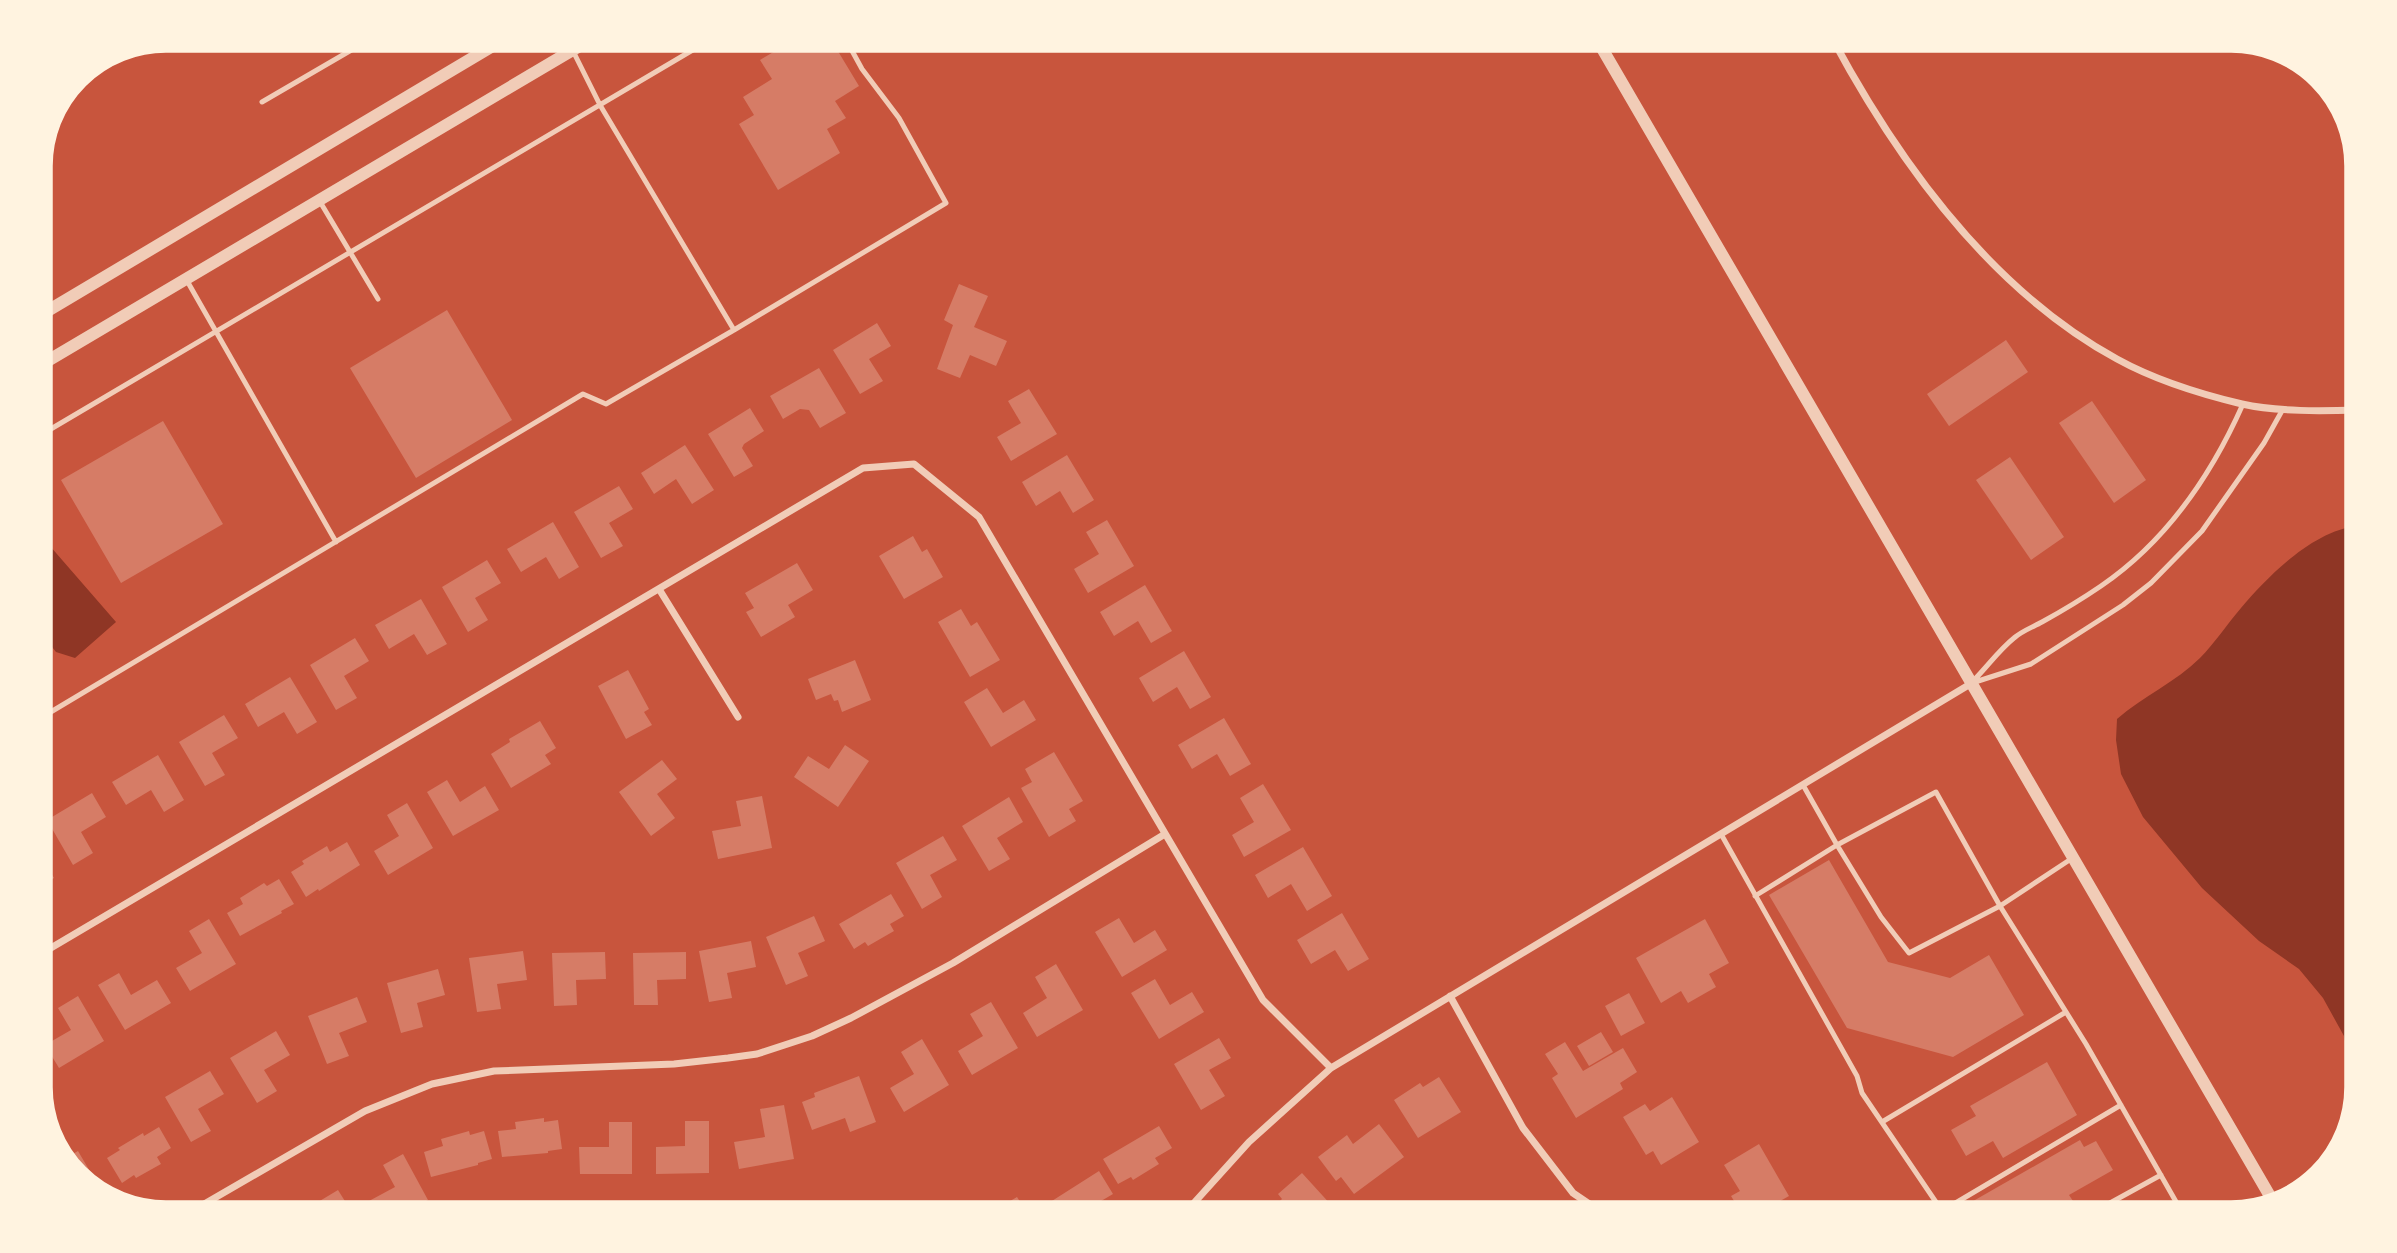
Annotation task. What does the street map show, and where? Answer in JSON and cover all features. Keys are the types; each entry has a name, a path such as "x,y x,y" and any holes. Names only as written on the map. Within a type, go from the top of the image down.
{"street":[{"path":"51,309 484,51"},
{"path":"51,359 573,51"},
{"path":"1604,51 2269,1195"},
{"path":"1839,51 1874,111 1955,222 2005,275 2074,332 2119,359 2165,380 2243,404 2346,410"},
{"path":"51,948 863,468 914,464 979,517 1263,1000 1331,1068"},
{"path":"659,589 738,717"},
{"path":"1195,1202 1249,1142 1331,1068 1972,683"},
{"path":"208,1202 365,1111 432,1084 494,1071 674,1064 728,1058 757,1054 812,1036 953,963 1165,834"},
{"path":"1450,996 1523,1128 1573,1193 1586,1202"}],"lane":[{"path":"262,102 350,51"},
{"path":"573,51 600,105 734,330"},
{"path":"51,429 691,51"},
{"path":"51,712 583,394 606,404 946,203 899,118 862,69 852,51"},
{"path":"319,200 378,299"},
{"path":"186,279 336,542"},
{"path":"1972,683 2014,637 2102,586 2158,537 2187,505 2205,477 2243,404"},
{"path":"1972,683 2031,664 2123,605 2151,583 2202,531 2264,443 2283,408"},
{"path":"1802,785 1881,917 1909,953 2000,906 2073,858"},
{"path":"1755,896 1837,845 1936,792 2000,906 2066,1012 2176,1202"},
{"path":"1721,834 1857,1076 1862,1093 1936,1202"},
{"path":"1882,1122 2066,1012"},
{"path":"1961,1202 2120,1105"},
{"path":"2112,1202 2161,1175"}],"shaded area":[{"path":"2346,528 2346,1046 2344,1036 2323,998 2299,969 2259,941 2202,888 2143,817 2121,774 2116,740 2117,719 2200,658 2252,595 2294,556"},
{"path":"51,547 116,622 75,658 56,652 51,646"}],"building":[{"path":"775,51 838,51 859,86 835,101 846,118 827,129 840,153 778,190 739,124 754,115 743,97 772,79 760,60"},
{"path":"959,284 988,296 974,327 1007,341 996,366 970,355 960,378 937,369 953,325 944,320"},
{"path":"447,310 512,420 416,478 350,368"},
{"path":"877,323 891,346 869,359 883,381 860,394 833,350"},
{"path":"2006,340 2028,372 1949,426 1927,394"},
{"path":"819,368 846,413 820,428 809,410 800,409 783,419 770,396"},
{"path":"1029,389 1057,434 1011,461 997,437 1021,423 1008,401"},
{"path":"2092,401 2146,480 2114,503 2059,423"},
{"path":"750,408 764,431 742,448 753,466 734,477 708,434"},
{"path":"163,421 223,524 121,583 61,480"},
{"path":"685,445 714,490 692,504 676,479 654,494 641,473"},
{"path":"1067,455 1094,500 1073,513 1060,491 1036,506 1022,482"},
{"path":"2010,457 2064,537 2031,560 1976,480"},
{"path":"619,486 633,509 609,523 623,546 601,558 574,512"},
{"path":"1107,520 1134,566 1088,593 1074,569 1099,554 1086,532"},
{"path":"553,522 579,567 559,579 546,557 521,572 507,549"},
{"path":"913,536 922,552 927,549 943,577 904,599 879,556"},
{"path":"487,560 501,583 475,598 488,620 468,632 442,587"},
{"path":"797,563 813,590 788,605 795,617 761,637 746,612 754,608 745,593"},
{"path":"1145,585 1172,631 1151,643 1138,621 1114,636 1100,612"},
{"path":"421,599 447,644 427,655 414,634 389,649 375,625"},
{"path":"961,609 971,626 977,622 1000,660 970,677 938,622"},
{"path":"355,638 369,661 344,676 357,698 336,710 310,665"},
{"path":"1184,651 1211,697 1190,709 1177,687 1153,702 1139,678"},
{"path":"855,660 871,700 842,712 838,700 834,701 831,694 816,700 808,679"},
{"path":"628,670 649,709 644,712 652,725 626,739 598,686"},
{"path":"290,677 317,722 297,734 284,712 258,727 245,704"},
{"path":"987,688 1003,713 1024,700 1036,720 991,747 964,702"},
{"path":"224,715 238,738 212,753 225,775 205,786 179,742"},
{"path":"1224,718 1251,764 1230,776 1217,754 1192,769 1178,745"},
{"path":"540,721 556,748 545,755 551,764 511,788 491,754 510,742 509,739"},
{"path":"845,745 869,761 838,807 794,777 808,756 829,769"},
{"path":"1054,752 1083,801 1069,809 1076,821 1049,837 1021,788 1032,782 1025,769"},
{"path":"158,755 184,800 164,812 151,790 126,805 112,782"},
{"path":"662,760 677,779 657,794 675,818 651,836 619,792"},
{"path":"447,780 460,802 485,786 499,810 453,836 427,792"},
{"path":"1263,784 1291,830 1244,857 1232,835 1254,822 1240,798"},
{"path":"92,793 106,817 81,832 93,853 73,865 51,827 51,818"},
{"path":"762,796 772,848 718,859 712,831 741,826 736,801"},
{"path":"1009,797 1023,822 997,838 1010,859 989,871 962,826"},
{"path":"407,803 433,848 388,875 374,851 399,836 387,815"},
{"path":"943,836 957,860 930,875 942,897 922,909 896,863"},
{"path":"347,842 360,865 306,897 291,872 304,864 302,861 327,846 330,852"},
{"path":"1303,847 1332,896 1307,911 1291,884 1268,898 1255,875"},
{"path":"1829,860 1888,962 1950,978 1989,955 2024,1015 1953,1057 1847,1028 1769,895"},
{"path":"279,879 294,904 240,936 227,913 243,904 240,898 264,883 267,886"},
{"path":"891,894 904,916 890,924 894,931 868,946 865,942 854,949 839,924"},
{"path":"1342,913 1369,959 1348,971 1335,950 1311,964 1297,940"},
{"path":"814,916 825,941 798,953 808,976 786,985 766,937"},
{"path":"1119,918 1134,943 1155,930 1167,950 1122,977 1095,932"},
{"path":"209,919 236,964 190,991 176,968 202,953 189,931"},
{"path":"1705,919 1729,963 1709,974 1716,987 1688,1003 1681,991 1661,1003 1636,958"},
{"path":"751,941 756,967 727,973 732,998 709,1002 699,951"},
{"path":"523,951 527,980 497,984 501,1009 477,1012 469,958"},
{"path":"605,952 606,979 576,980 577,1005 554,1006 552,953"},
{"path":"686,952 686,979 657,980 658,1005 634,1005 633,953"},
{"path":"1056,964 1083,1010 1037,1037 1023,1013 1047,998 1035,977"},
{"path":"438,969 445,995 417,1003 423,1027 401,1033 387,983"},
{"path":"119,973 131,995 157,980 171,1003 125,1030 98,985"},
{"path":"1155,979 1170,1005 1192,992 1204,1012 1159,1039 1131,993"},
{"path":"1629,993 1645,1023 1621,1036 1605,1006"},
{"path":"78,996 104,1041 59,1068 51,1055 51,1042 71,1030 58,1008"},
{"path":"357,997 367,1022 339,1033 349,1056 327,1064 308,1016"},
{"path":"991,1002 1018,1048 972,1075 958,1051 983,1036 970,1014"},
{"path":"276,1031 290,1055 264,1070 277,1091 257,1103 230,1058"},
{"path":"1601,1032 1613,1052 1589,1066 1577,1046"},
{"path":"1219,1038 1231,1058 1209,1070 1225,1096 1201,1110 1174,1064"},
{"path":"922,1039 949,1085 904,1112 890,1088 914,1074 901,1052"},
{"path":"1565,1042 1583,1071 1623,1048 1637,1072 1620,1083 1623,1089 1576,1118 1552,1078 1558,1074 1545,1054"},
{"path":"2047,1062 2077,1115 2003,1158 1993,1141 1966,1156 1951,1130 1976,1116 1970,1106"},
{"path":"210,1071 224,1094 198,1109 211,1131 191,1142 165,1097"},
{"path":"859,1076 876,1122 850,1132 845,1118 812,1130 802,1102 815,1097 814,1093"},
{"path":"1439,1077 1461,1112 1418,1138 1394,1100 1420,1083 1423,1087"},
{"path":"1672,1097 1699,1142 1661,1165 1653,1151 1646,1155 1623,1117 1645,1104 1650,1111"},
{"path":"784,1105 794,1159 739,1169 734,1142 765,1137 760,1109"},
{"path":"544,1118 544,1122 558,1120 562,1149 548,1153 502,1157 498,1131 516,1129 515,1122"},
{"path":"685,1121 709,1121 709,1173 656,1174 656,1147 685,1146"},
{"path":"609,1122 632,1122 632,1174 580,1174 579,1147 609,1147"},
{"path":"1379,1124 1404,1157 1354,1194 1341,1177 1336,1181 1318,1157 1347,1135 1353,1144"},
{"path":"1159,1126 1172,1148 1155,1158 1159,1164 1133,1180 1131,1177 1118,1184 1103,1159"},
{"path":"159,1127 171,1148 157,1157 161,1164 122,1183 107,1158 143,1133 144,1136"},
{"path":"469,1131 470,1135 484,1131 492,1159 431,1177 424,1152 443,1146 441,1139"},
{"path":"2080,1140 2084,1147 2096,1141 2113,1170 2069,1195 2071,1202 1972,1202"},
{"path":"1759,1144 1789,1196 1778,1202 1735,1202 1731,1196 1740,1191 1724,1165"},
{"path":"78,1151 93,1176 79,1163 72,1154"},
{"path":"403,1154 428,1200 370,1202 395,1187 383,1165"},
{"path":"1099,1171 1113,1194 1099,1202 1050,1202"},
{"path":"1302,1173 1328,1202 1279,1202 1282,1199 1278,1194"},
{"path":"338,1190 346,1202 318,1202"}]}
